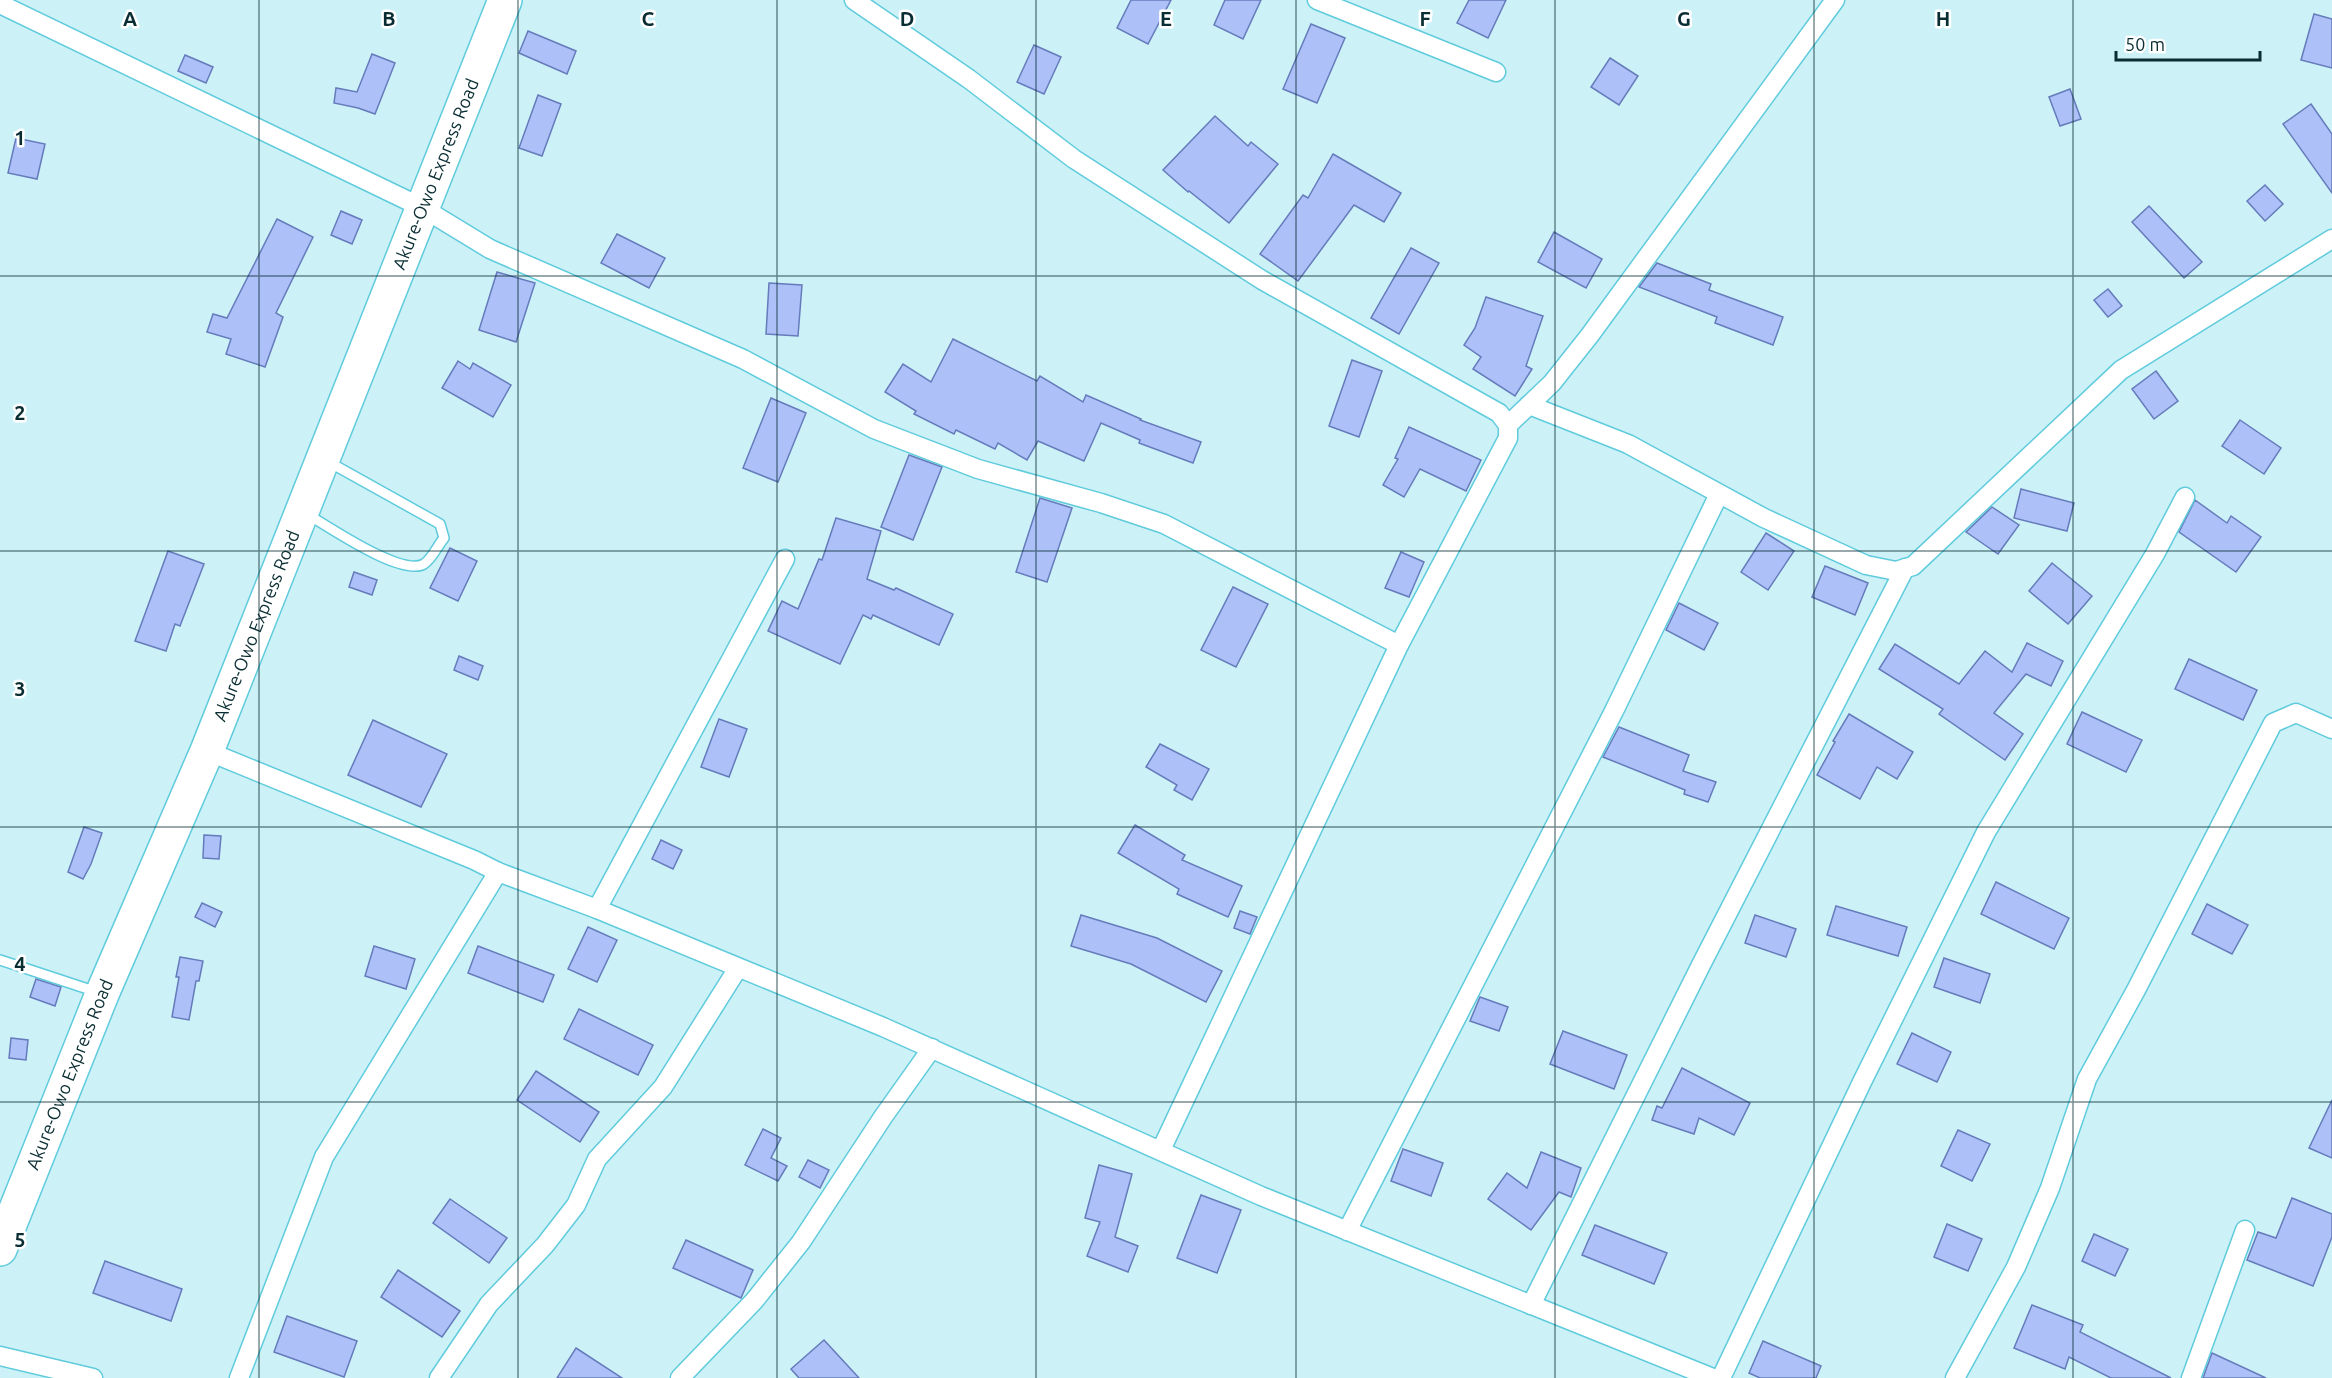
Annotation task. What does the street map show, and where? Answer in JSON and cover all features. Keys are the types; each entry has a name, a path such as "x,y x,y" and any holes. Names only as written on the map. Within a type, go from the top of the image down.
{"highway":[{"name":"Akure-Owo Express Road","path":"0,1249 102,994 207,752 421,207 505,0"}],"street":[{"path":"854,0 969,79 1074,159 1262,280 1499,413 1508,425 1508,438 1399,645 1161,1150"},
{"path":"1317,0 1496,72"},
{"path":"1508,425 1552,382 1590,335 1835,0"},
{"path":"0,4 421,207 490,249 743,359 874,429 978,469 1101,502 1164,525 1399,645"},
{"path":"1529,405 1628,444 1764,518 1866,565 1896,571 1913,566 2121,370 2332,239"},
{"path":"1347,1231 1614,711 1719,494"},
{"path":"1720,1378 1862,1082 1986,832 2155,554 2185,497"},
{"path":"597,909 785,559"},
{"path":"1531,1305 1701,965 1905,568"},
{"path":"1955,1378 2016,1267 2050,1188 2087,1079 2136,990 2273,723 2296,713 2332,729"},
{"path":"207,752 474,860 498,872 597,909 932,1048 1261,1196 1713,1378"},
{"path":"239,1378 324,1157 498,872"},
{"path":"439,1378 489,1304 545,1245 576,1206 597,1159 663,1087 738,968"},
{"path":"680,1378 754,1301 801,1242 883,1117 932,1048"},
{"path":"2191,1378 2245,1230"},
{"path":"0,1356 93,1378"}],"lane":[{"path":"301,511 389,561 413,567 425,564 444,538 440,524 322,458"},
{"path":"0,960 102,994"}],"building":[{"path":"1131,0 1171,0 1148,44 1117,28"},
{"path":"1225,0 1261,0 1243,39 1214,25"},
{"path":"1469,0 1506,0 1488,38 1457,23"},
{"path":"2314,14 2332,19 2332,68 2301,60"},
{"path":"1311,24 1345,38 1317,103 1283,89"},
{"path":"528,31 576,51 567,74 519,53"},
{"path":"1034,45 1061,57 1044,94 1017,82"},
{"path":"372,54 395,63 375,114 334,103 336,88 357,92"},
{"path":"185,55 213,67 206,83 178,71"},
{"path":"1610,58 1638,76 1619,105 1591,87"},
{"path":"2070,89 2081,119 2060,126 2049,97"},
{"path":"538,95 561,104 542,156 519,148"},
{"path":"2311,104 2332,134 2332,193 2283,124"},
{"path":"1215,116 1248,146 1251,142 1278,164 1229,223 1163,170"},
{"path":"16,138 45,144 37,179 8,173"},
{"path":"1333,154 1401,193 1384,222 1354,205 1298,281 1260,254 1303,195 1308,198"},
{"path":"2265,185 2283,204 2265,221 2247,201"},
{"path":"2149,206 2202,262 2184,278 2132,222"},
{"path":"341,211 362,220 352,244 331,235"},
{"path":"277,219 313,237 276,313 283,317 265,367 226,354 231,339 207,332 213,314 227,318"},
{"path":"1554,232 1602,259 1586,288 1538,262"},
{"path":"617,234 665,258 649,288 601,263"},
{"path":"1411,248 1439,263 1399,334 1371,318"},
{"path":"1657,263 1711,284 1709,290 1783,317 1773,345 1715,323 1717,317 1639,287"},
{"path":"497,272 535,283 516,342 479,330"},
{"path":"769,283 802,285 798,336 766,334"},
{"path":"2108,289 2122,306 2108,317 2094,300"},
{"path":"1486,297 1543,316 1526,366 1532,369 1515,396 1473,369 1481,357 1464,345 1475,328"},
{"path":"953,339 1037,381 1040,376 1083,402 1086,395 1140,420 1201,442 1193,463 1139,443 1140,440 1101,423 1084,461 1038,441 1027,460 998,443 995,449 956,430 954,434 914,414 916,411 885,392 903,364 931,382"},
{"path":"1352,360 1382,371 1359,437 1329,426"},
{"path":"458,361 470,369 473,363 511,385 493,417 442,388"},
{"path":"2156,371 2178,401 2154,419 2132,389"},
{"path":"771,398 806,413 778,482 743,468"},
{"path":"2240,420 2281,448 2264,474 2222,446"},
{"path":"1409,427 1481,460 1466,491 1420,469 1404,497 1383,485 1398,459 1395,458"},
{"path":"909,455 942,467 913,540 881,527"},
{"path":"2021,489 2074,503 2067,531 2014,518"},
{"path":"1040,498 1072,508 1047,582 1016,572"},
{"path":"2195,500 2227,523 2231,516 2261,537 2236,572 2179,532"},
{"path":"1992,507 2019,525 1998,554 1966,532"},
{"path":"836,518 881,531 867,579 894,590 896,588 953,614 939,645 873,615 871,619 863,615 840,664 768,631 782,601 798,609 819,559 822,560"},
{"path":"1766,533 1794,551 1768,590 1741,572"},
{"path":"450,548 477,561 458,601 430,588"},
{"path":"168,551 204,564 180,626 175,624 166,651 135,641"},
{"path":"1401,552 1424,562 1409,597 1385,588"},
{"path":"2052,563 2092,596 2068,624 2029,591"},
{"path":"1825,566 1868,583 1855,615 1812,597"},
{"path":"354,572 377,580 372,595 349,587"},
{"path":"1233,587 1268,604 1236,667 1201,650"},
{"path":"1679,603 1718,623 1704,650 1666,630"},
{"path":"2027,643 2063,661 2051,686 2026,674 1994,713 2023,734 2005,760 1939,714 1943,709 1879,669 1895,644 1959,684 1985,651 2012,672"},
{"path":"459,656 483,666 478,680 454,670"},
{"path":"2189,659 2257,690 2243,720 2175,689"},
{"path":"2082,712 2142,740 2126,772 2067,744"},
{"path":"1849,714 1913,752 1897,779 1877,767 1860,799 1817,775"},
{"path":"719,719 747,729 729,777 701,767"},
{"path":"373,720 447,754 421,807 348,775"},
{"path":"1619,727 1689,755 1683,771 1716,782 1708,802 1684,794 1685,790 1603,757"},
{"path":"1160,744 1209,769 1192,800 1174,790 1177,785 1146,767"},
{"path":"1135,825 1185,855 1182,860 1242,886 1228,917 1177,894 1179,889 1118,853"},
{"path":"84,827 102,833 83,879 68,872"},
{"path":"204,835 221,836 219,859 203,858"},
{"path":"661,840 682,850 673,869 652,859"},
{"path":"1996,882 2069,918 2054,949 1981,914"},
{"path":"202,903 222,912 215,927 195,917"},
{"path":"2207,904 2248,925 2232,954 2192,934"},
{"path":"1836,906 1907,927 1898,956 1827,935"},
{"path":"1240,911 1257,917 1250,934 1234,928"},
{"path":"1081,915 1157,938 1222,971 1206,1002 1131,964 1071,946"},
{"path":"1755,915 1796,929 1786,957 1745,943"},
{"path":"588,927 617,940 597,982 568,969"},
{"path":"374,946 415,959 406,989 365,976"},
{"path":"478,946 554,975 543,1002 468,973"},
{"path":"180,957 203,961 199,981 196,981 189,1020 172,1017"},
{"path":"1944,958 1990,974 1980,1003 1934,987"},
{"path":"36,979 61,987 55,1006 30,997"},
{"path":"1480,997 1508,1007 1499,1031 1470,1021"},
{"path":"579,1009 653,1045 638,1075 564,1039"},
{"path":"1563,1031 1627,1055 1614,1089 1550,1064"},
{"path":"1912,1033 1951,1052 1937,1082 1897,1064"},
{"path":"11,1038 28,1040 26,1060 9,1058"},
{"path":"1682,1068 1750,1103 1734,1135 1699,1118 1694,1134 1652,1120 1657,1106 1662,1108"},
{"path":"536,1071 599,1112 580,1142 517,1100"},
{"path":"2332,1100 2332,1158 2309,1148"},
{"path":"763,1129 781,1138 771,1158 787,1166 778,1181 745,1165"},
{"path":"1958,1130 1990,1144 1972,1181 1941,1166"},
{"path":"1403,1149 1443,1163 1431,1196 1391,1181"},
{"path":"1541,1152 1581,1168 1571,1197 1559,1192 1531,1230 1488,1199 1507,1173 1527,1188"},
{"path":"808,1160 829,1170 820,1188 799,1177"},
{"path":"1099,1165 1132,1174 1115,1237 1138,1246 1128,1272 1087,1256 1100,1222 1085,1218"},
{"path":"1201,1195 1241,1210 1217,1273 1177,1258"},
{"path":"2292,1198 2332,1214 2332,1237 2313,1286 2247,1260 2258,1232 2276,1238"},
{"path":"450,1199 507,1238 489,1263 433,1223"},
{"path":"1947,1224 1982,1239 1968,1271 1934,1257"},
{"path":"1595,1225 1667,1253 1654,1284 1582,1255"},
{"path":"2094,1234 2128,1249 2115,1276 2082,1261"},
{"path":"686,1240 753,1270 741,1298 673,1268"},
{"path":"105,1261 182,1289 171,1321 93,1293"},
{"path":"398,1270 460,1311 442,1337 381,1297"},
{"path":"2032,1305 2083,1325 2080,1332 2171,1378 2111,1378 2069,1357 2065,1369 2014,1348"},
{"path":"287,1316 357,1341 344,1377 274,1352"},
{"path":"824,1340 859,1378 799,1378 791,1369"},
{"path":"1763,1341 1821,1366 1816,1378 1760,1378 1749,1373"},
{"path":"576,1348 622,1378 557,1378"},
{"path":"2212,1353 2266,1378 2203,1378"}]}
